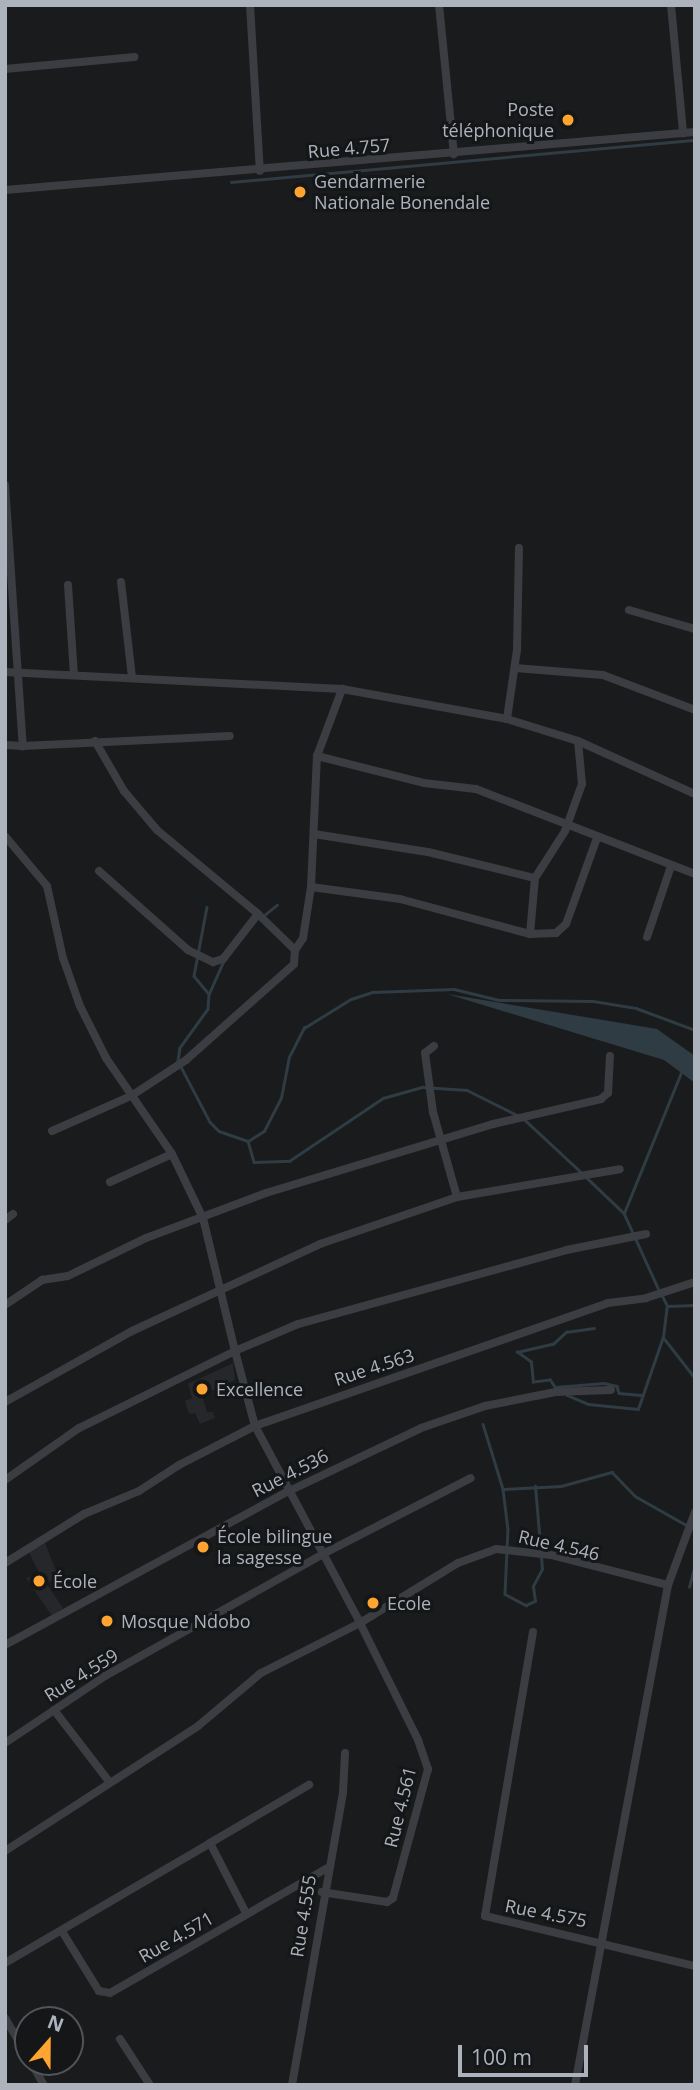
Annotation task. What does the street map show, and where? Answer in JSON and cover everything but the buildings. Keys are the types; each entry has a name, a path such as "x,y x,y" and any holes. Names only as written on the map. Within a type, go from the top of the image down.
{"street":[{"path":"250,5 260,171"},
{"path":"439,5 454,154"},
{"path":"671,5 683,134"},
{"path":"5,69 134,57"},
{"name":"Rue 4.757","path":"5,190 260,171 695,132"},
{"path":"5,485 23,746"},
{"path":"507,719 515,668 519,548"},
{"path":"121,582 132,677"},
{"path":"68,585 74,675"},
{"path":"629,610 695,629"},
{"path":"515,668 603,675 695,710"},
{"path":"5,672 342,689 507,719 578,741 695,793"},
{"path":"51,1131 131,1096 186,1060 294,964 295,950 303,938 311,887 317,755 342,689"},
{"path":"5,745 230,736"},
{"path":"95,741 124,791 157,830 258,914 295,950"},
{"path":"530,934 535,878 565,831 565,821 582,784 578,741"},
{"path":"317,755 424,783 476,789 565,821 597,838 695,874"},
{"path":"314,834 428,852 535,878"},
{"path":"5,836 47,886 63,958 80,1006 131,1096 172,1154 203,1218 255,1426 287,1492 360,1623"},
{"path":"311,887 400,899 530,934 563,930 597,838"},
{"path":"647,937 671,866"},
{"path":"99,871 187,950 213,962 223,959 258,914"},
{"path":"434,1046 425,1053 433,1112 457,1197"},
{"path":"5,1306 42,1280 68,1276 146,1238 334,1171 606,1097 610,1056"},
{"path":"110,1182 172,1154"},
{"path":"5,1402 132,1331 320,1244 457,1197 620,1169"},
{"path":"5,1220 13,1214"},
{"path":"5,1480 79,1428 236,1351 299,1324 567,1250 646,1234"},
{"name":"Rue 4.563","path":"5,1563 84,1514 139,1491 255,1426 608,1303 657,1295 695,1282"},
{"name":"Rue 4.536","path":"5,1645 369,1450 470,1411 556,1392 611,1390"},
{"name":"Rue 4.559","path":"5,1744 105,1676 323,1554 471,1478"},
{"path":"575,2085 668,1585 695,1512"},
{"name":"Rue 4.546","path":"5,1851 108,1780 198,1726 261,1673 360,1623 458,1563 496,1549 515,1548 668,1585"},
{"name":"Rue 4.561","path":"322,1892 387,1902 393,1898 428,1769 360,1623"},
{"name":"Rue 4.575","path":"533,1632 485,1916 601,1941 659,1960 695,1966"},
{"path":"54,1710 108,1780"},
{"name":"Rue 4.555","path":"292,2085 322,1892 343,1792 345,1753"},
{"path":"5,1963 63,1933 310,1785"},
{"path":"210,1843 247,1913"},
{"name":"Rue 4.571","path":"63,1933 104,1994 327,1868"},
{"path":"5,2018 14,2033"},
{"path":"120,2039 150,2085"}],"shaded area":[{"path":"447,994 657,1029 695,1056 695,1083 664,1060"},
{"name":"Excellence","path":"233,1363 235,1380 202,1395 207,1412 213,1412 215,1418 200,1424 195,1413 189,1414 185,1401 192,1398 188,1384"},
{"name":"École","path":"45,1543 59,1578 46,1583 63,1608 52,1616 26,1578 39,1573 29,1552"}],"waterway":[{"path":"231,182 695,140"},
{"path":"262,917 277,905"},
{"path":"207,907 194,976 209,994"},
{"path":"224,961 209,994 208,1009 180,1048 178,1061 210,1122 219,1131 248,1141 264,1131 281,1098 289,1057 304,1028 351,999 373,992 454,989 499,1000 593,1001 636,1008 695,1030"},
{"path":"624,1213 682,1070"},
{"path":"248,1141 254,1162 289,1161 383,1098 422,1087 467,1090 519,1116"},
{"path":"525,1120 581,1172"},
{"path":"586,1177 624,1213 659,1290"},
{"path":"567,1395 588,1404 638,1409 663,1337 667,1306 662,1296"},
{"path":"667,1306 695,1305"},
{"path":"556,1389 550,1380 533,1382 531,1362 517,1352 553,1344 566,1332 594,1328"},
{"path":"663,1337 695,1378"},
{"path":"555,1387 604,1383 617,1386 619,1393 643,1395"},
{"path":"483,1424 503,1489 508,1528 505,1594 526,1605 535,1601 533,1586 542,1569 535,1486"},
{"path":"503,1489 561,1486 612,1472 635,1496 695,1530"},
{"path":"689,1587 695,1565"}],"place":[{"name":"Poste téléphonique","path":"568,120"},
{"name":"Gendarmerie Nationale Bonendale","path":"300,192"},
{"name":"Excellence","path":"202,1389"},
{"name":"École bilingue la sagesse","path":"203,1547"},
{"name":"École","path":"39,1581"},
{"name":"Ecole","path":"373,1603"},
{"name":"Mosque Ndobo","path":"107,1621"}]}
